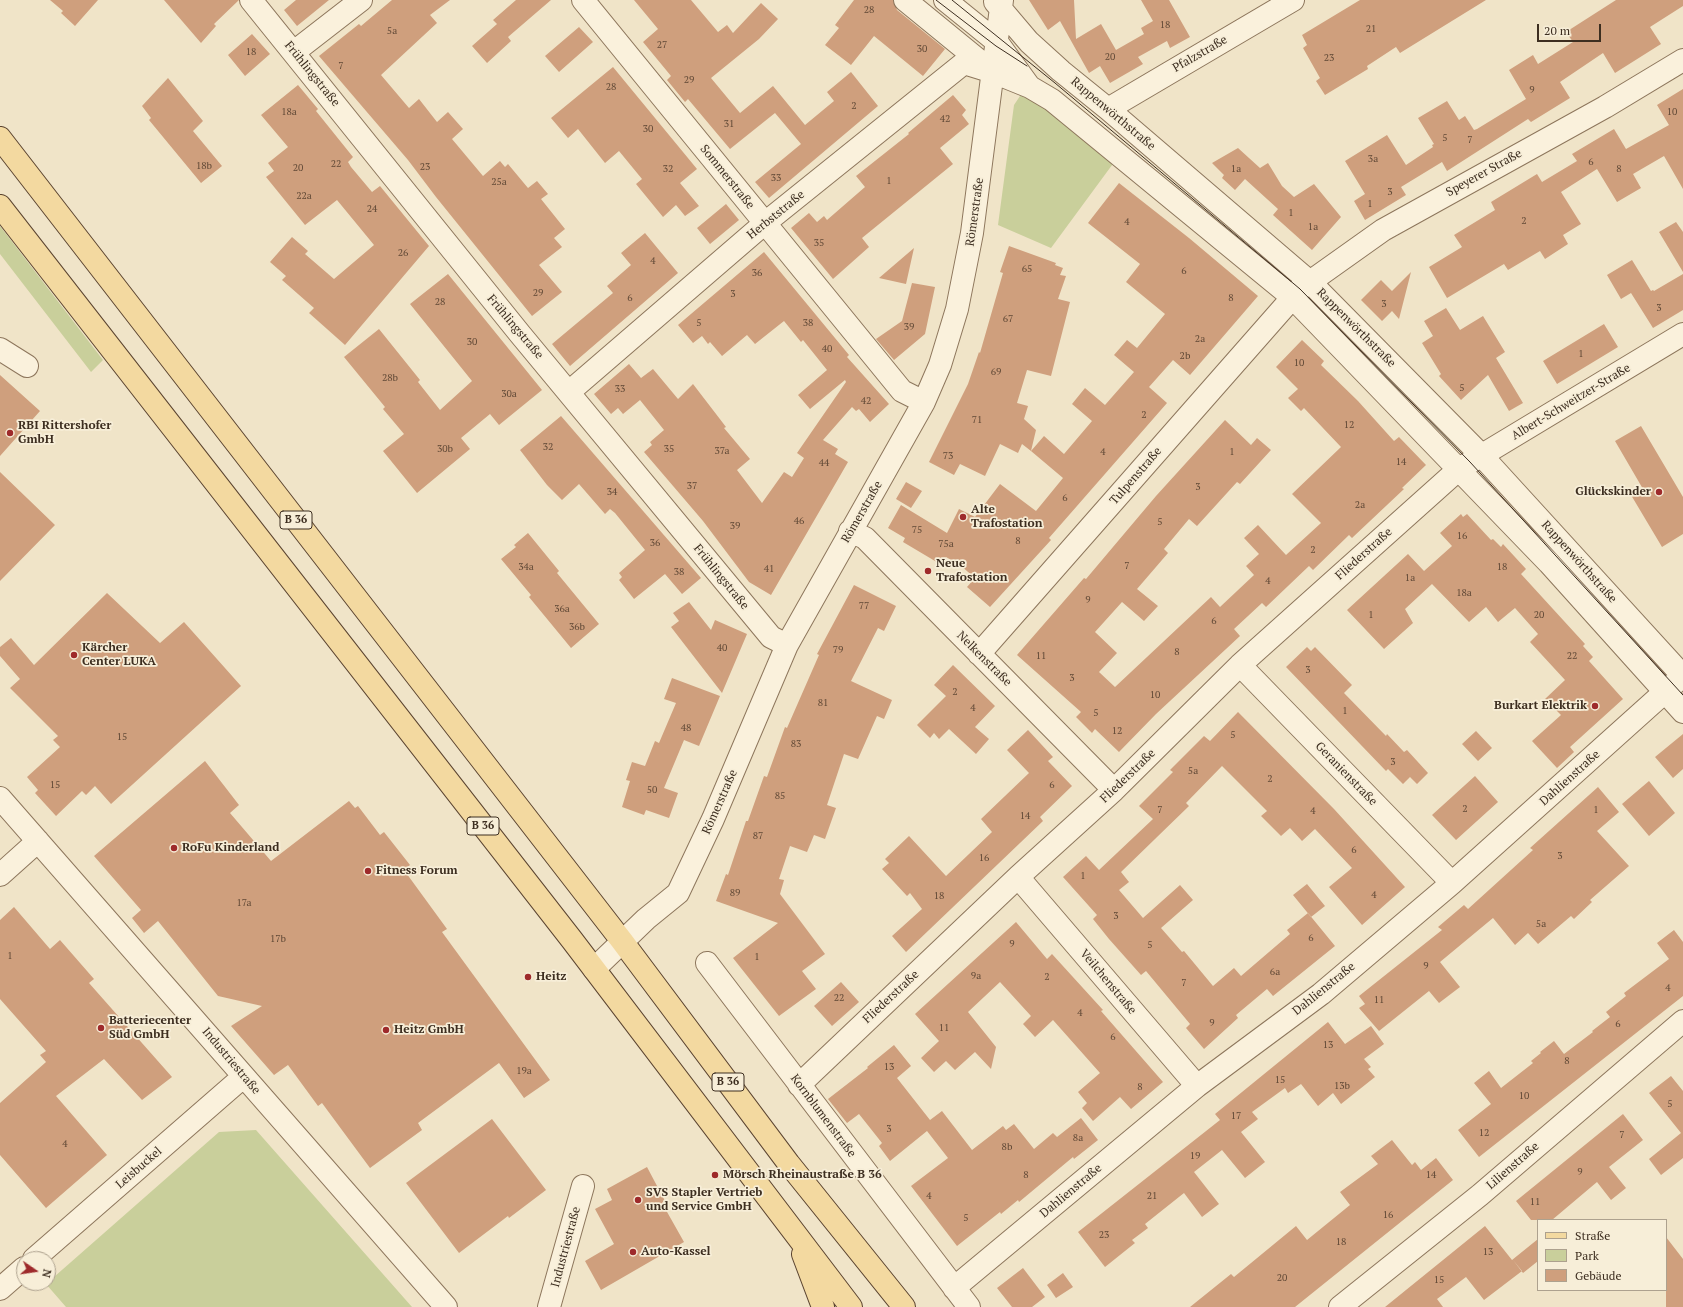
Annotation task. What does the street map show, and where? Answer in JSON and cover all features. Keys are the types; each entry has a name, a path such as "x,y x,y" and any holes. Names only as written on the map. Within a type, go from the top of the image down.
{"main road":[{"name":"B 36","path":"0,138 622,941 789,1164 904,1307"},
{"name":"B 36","path":"0,206 594,969 851,1307"},
{"path":"795,1232 823,1307"}],"street":[{"name":"Frühlingstraße","path":"251,0 520,334 771,637 787,645"},
{"path":"294,52 361,0"},
{"name":"Sommerstraße","path":"583,0 902,391 924,402"},
{"path":"905,0 993,72"},
{"path":"945,0 994,38 1061,71"},
{"name":"Pfalzstraße","path":"1108,109 1293,0"},
{"name":"Römerstraße","path":"594,969 622,941 678,893 713,820 787,645 924,402 940,365 959,301 972,234 993,72 994,38 998,3"},
{"name":"Rappenwörthstraße","path":"998,3 1029,42 1061,71 1108,109 1310,282 1482,456 1683,676"},
{"path":"994,38 1030,87"},
{"name":"Speyerer Straße","path":"1292,297 1310,282 1383,230 1605,107 1683,60"},
{"name":"Herbststraße","path":"569,392 765,223 964,63 993,72"},
{"name":"Rappenwörthstraße","path":"993,72 1030,87 1052,100 1292,297 1459,469 1667,692 1683,712"},
{"name":"Tulpenstraße","path":"979,654 1292,297"},
{"name":"Albert-Schweitzer-Straße","path":"1459,469 1683,334"},
{"path":"0,349 27,366"},
{"name":"Fliederstraße","path":"799,1085 1018,877 1114,790 1240,666 1459,469"},
{"name":"Nelkenstraße","path":"850,531 865,538 1114,790"},
{"name":"Geranienstraße","path":"1240,666 1452,884"},
{"name":"Dahlienstraße","path":"954,1288 1197,1086 1321,994 1452,884 1683,676"},
{"name":"Industriestraße","path":"0,798 446,1307"},
{"path":"0,875 38,842"},
{"name":"Veilchenstraße","path":"1018,877 1197,1086"},
{"name":"Kornblumenstraße","path":"707,963 969,1307"},
{"name":"Lilienstraße","path":"1340,1307 1480,1195 1683,1021"},
{"name":"Leisbuckel","path":"43,1251 243,1077"},
{"name":"Industriestraße","path":"549,1307 583,1186"},
{"path":"0,1289 16,1275"}],"green space":[{"path":"1022,93 1037,98 1115,161 1051,248 998,225 1014,105"},
{"path":"0,226 103,360 91,372 0,254"},
{"path":"256,1130 412,1307 66,1307 52,1291 56,1291 56,1275 219,1132"}],"building":[{"path":"50,0 98,0 75,26 61,13 63,11"},
{"path":"164,0 239,0 214,24 216,26 201,43"},
{"path":"296,0 329,0 297,26 284,10"},
{"path":"392,0 450,0 430,15 437,23 381,75 409,108 419,99 437,122 448,112 463,129 452,139 483,176 500,161 505,167 508,164 528,188 537,181 548,194 541,199 565,229 554,238 562,247 539,265 562,292 532,316 408,160 319,56 359,24 361,26"},
{"path":"516,0 551,0 508,37 511,41 487,63 472,46 497,24 493,20"},
{"path":"634,0 691,0 718,32 727,25 733,33 761,3 778,19 759,39 711,78 740,113 773,86 805,125 834,101 827,92 851,72 878,106 769,198 755,182 801,144 775,113 730,149 688,99 685,102 667,80 671,76 643,42 658,29"},
{"path":"854,0 893,0 897,10 945,49 923,76 874,36 851,65 825,45 839,28 835,25"},
{"path":"1029,0 1074,0 1076,39 1101,24 1116,50 1144,34 1141,28 1153,21 1141,0 1169,0 1190,37 1170,48 1167,41 1138,57 1143,64 1110,83 1100,66 1089,73 1060,21 1048,30"},
{"path":"1360,0 1486,0 1400,53 1396,47 1367,66 1368,69 1325,95 1316,81 1320,78 1303,48 1307,45 1302,35"},
{"path":"1616,0 1683,0 1683,6 1650,27 1661,44 1615,73 1603,53 1560,82 1570,98 1531,122 1528,119 1447,171 1442,162 1401,187 1406,195 1365,220 1354,201 1365,194 1345,161 1387,135 1406,165 1433,147 1432,145 1434,144 1418,118 1447,101 1459,120 1465,116 1474,130 1477,129 1526,99 1509,70 1533,55 1538,64 1573,42 1566,32"},
{"path":"579,27 593,42 559,72 545,56"},
{"path":"252,34 270,54 245,76 228,55"},
{"path":"613,67 697,169 680,183 699,206 685,216 676,205 663,217 636,184 642,179 619,151 605,163 578,129 568,138 551,118"},
{"path":"168,78 203,121 193,131 222,166 201,183 149,120 151,118 142,106"},
{"path":"298,85 318,109 316,111 353,157 348,162 351,167 372,192 380,186 429,246 345,345 309,313 314,308 282,280 286,276 270,262 292,237 308,251 305,254 334,279 374,245 337,200 305,225 266,177 274,171 268,163 288,147 261,115"},
{"path":"1683,89 1683,189 1664,156 1633,174 1641,188 1617,202 1597,169 1561,192 1581,224 1563,235 1568,244 1545,259 1540,251 1508,270 1504,264 1447,298 1429,267 1462,247 1454,235 1495,210 1491,202 1537,174 1542,182 1577,161 1572,154 1614,129 1626,149 1669,125 1657,105"},
{"path":"953,95 966,110 962,115 969,124 940,148 953,164 862,238 869,247 833,279 791,228 809,213 817,222 824,216 827,220 865,187 856,176 909,134 908,133"},
{"path":"1238,148 1260,168 1268,163 1282,186 1294,197 1314,184 1341,217 1312,250 1273,215 1278,209 1245,179 1235,190 1222,178 1224,175 1212,163"},
{"path":"1119,183 1189,238 1258,296 1190,375 1173,360 1149,387 1167,403 1049,538 1051,540 990,607 967,587 975,578 960,565 946,557 940,564 903,542 905,538 888,528 901,505 947,533 959,509 975,517 1000,484 1036,511 1063,478 1031,451 1044,436 1064,454 1092,421 1072,404 1085,388 1105,405 1134,372 1114,355 1127,340 1137,348 1165,314 1126,282 1140,264 1088,223"},
{"path":"726,204 739,220 710,244 697,228"},
{"path":"1676,222 1683,232 1683,272 1659,232"},
{"path":"645,233 678,273 570,366 552,344 613,293 607,286 631,265 621,253"},
{"path":"1009,246 1056,263 1055,265 1063,268 1060,275 1066,276 1058,299 1070,302 1051,376 1027,370 1017,403 1028,406 1024,419 1036,430 1031,451 1022,444 1018,453 1000,444 985,476 960,464 954,475 929,462 968,384 979,352 980,353 1003,273 1000,272"},
{"path":"914,248 906,284 879,278"},
{"path":"764,252 849,355 847,357 889,404 870,422 859,409 856,411 852,407 823,440 838,449 835,454 848,462 771,595 749,582 703,521 644,452 652,445 650,442 664,430 640,400 623,414 618,408 611,414 594,394 629,364 641,378 653,369 678,399 693,384 726,427 724,428 750,459 737,470 762,503 784,472 792,477 804,458 797,453 846,382 845,380 810,409 798,395 827,370 803,340 801,342 784,321 755,344 747,335 722,356 710,342 708,344 702,336 693,343 678,325"},
{"path":"1632,260 1651,291 1654,291 1683,274 1683,310 1653,328 1631,293 1621,299 1607,275"},
{"path":"1411,272 1399,319 1392,311 1382,321 1361,300 1381,280 1392,291"},
{"path":"448,274 542,390 499,425 490,414 461,438 470,449 417,493 383,451 404,434 383,409 385,407 344,357 379,329 420,380 418,382 440,410 472,381 410,304"},
{"path":"912,283 935,287 925,334 894,360 876,339 902,321"},
{"path":"1446,308 1460,330 1483,316 1505,352 1496,358 1523,403 1509,411 1488,375 1461,400 1439,376 1441,374 1422,343 1433,336 1424,321"},
{"path":"1604,324 1618,347 1557,384 1543,361"},
{"path":"1302,340 1324,361 1321,365 1358,401 1394,441 1399,437 1426,465 1402,488 1404,489 1352,538 1349,535 1313,570 1309,566 1266,607 1262,603 1234,629 1240,636 1156,714 1119,752 1095,729 1092,733 1076,717 1081,712 1017,655 1084,578 1086,579 1156,496 1225,420 1251,445 1257,438 1271,450 1240,484 1237,482 1197,526 1189,519 1164,549 1168,553 1137,589 1158,606 1144,621 1122,602 1095,632 1117,653 1099,672 1115,687 1211,597 1220,607 1254,575 1246,566 1259,554 1244,538 1258,525 1286,555 1321,523 1292,494 1341,447 1304,408 1301,411 1288,398 1298,389 1276,367"},
{"name":"RBI Rittershofer GmbH","path":"0,375 40,411 0,456"},
{"path":"561,416 701,578 682,594 665,574 634,599 619,580 622,577 619,573 645,550 615,513 610,509 605,514 579,484 562,500 547,485 520,450"},
{"name":"Glückskinder","path":"1641,426 1683,497 1683,534 1662,547 1631,495 1643,489 1615,441"},
{"path":"0,472 55,525 0,581"},
{"path":"906,482 922,491 911,508 896,499"},
{"path":"1461,514 1463,517 1467,514 1491,540 1493,539 1501,547 1503,544 1526,569 1521,574 1585,644 1583,646 1593,657 1589,661 1623,699 1570,747 1574,752 1557,768 1532,741 1561,715 1545,699 1565,680 1530,642 1538,634 1515,608 1498,622 1486,607 1469,622 1432,584 1405,609 1413,623 1384,649 1347,610 1408,554 1424,571 1452,546 1440,533"},
{"path":"528,533 559,571 557,573 599,624 571,648 529,597 531,595 501,559 516,547 514,545"},
{"path":"854,585 896,606 884,631 878,628 851,681 892,700 884,719 877,716 858,759 844,754 827,805 836,808 825,839 814,835 807,852 790,846 779,879 784,880 780,894 825,954 802,971 816,989 779,1016 733,958 778,923 716,901 726,874 728,875 746,821 748,821 764,776 767,777 785,727 787,728 819,655 817,654"},
{"path":"107,593 160,643 184,622 241,686 111,804 95,786 86,795 82,791 56,816 35,793 38,790 27,777 60,747 53,740 58,736 10,688 20,679 0,656 0,647 11,638 34,665"},
{"path":"689,602 711,630 715,620 747,634 722,693 671,627 679,621 673,613"},
{"path":"1307,647 1311,651 1315,647 1352,685 1344,693 1386,736 1387,734 1404,752 1407,750 1428,773 1417,784 1410,777 1403,784 1388,769 1386,771 1286,667"},
{"path":"953,665 995,706 975,727 989,739 976,754 949,729 939,739 934,733 930,738 917,725 946,696 934,685"},
{"path":"672,678 720,696 699,746 684,740 664,788 678,793 669,818 646,810 644,815 622,807 630,781 626,780 632,762 645,766 655,741 659,743 676,703 664,699"},
{"path":"1238,712 1334,809 1405,887 1362,925 1329,887 1352,868 1315,829 1302,841 1290,828 1281,836 1261,816 1267,811 1222,766 1186,803 1189,806 1121,872 1129,882 1119,890 1143,918 1180,885 1193,900 1161,928 1182,952 1184,951 1213,986 1234,968 1241,976 1290,934 1287,930 1308,913 1335,946 1273,996 1267,989 1236,1015 1238,1018 1204,1049 1186,1028 1190,1024 1146,971 1141,975 1109,939 1093,919 1097,915 1063,877 1086,856 1099,870 1153,819 1139,806 1173,772 1170,770 1204,736 1210,741"},
{"path":"1028,730 1053,757 1048,761 1072,786 1040,817 1043,821 906,952 892,936 922,909 910,893 907,896 882,869 889,863 885,859 909,836 946,876 992,832 981,819 1029,773 1007,750"},
{"path":"1476,731 1492,748 1478,761 1462,744"},
{"path":"1683,734 1683,769 1673,778 1655,757"},
{"path":"205,761 239,805 230,813 271,861 349,801 355,808 358,806 380,835 384,832 410,865 404,870 447,929 442,932 550,1080 524,1098 499,1063 418,1123 422,1130 370,1168 322,1103 318,1106 288,1065 274,1075 231,1026 262,1006 218,996 158,921 144,933 132,918 141,910 94,856"},
{"path":"1475,776 1498,802 1456,840 1432,815"},
{"path":"1649,781 1675,813 1649,836 1622,804"},
{"path":"1598,787 1619,812 1597,831 1629,866 1590,900 1592,902 1574,919 1571,916 1538,944 1528,933 1515,945 1493,918 1440,962 1460,987 1439,1003 1429,991 1379,1031 1359,1008 1365,1004 1359,996 1442,930 1438,927 1464,905 1468,909 1533,850 1530,848"},
{"path":"1307,884 1325,906 1311,917 1293,895"},
{"path":"14,907 50,949 60,940 94,979 89,983 172,1077 142,1100 104,1059 56,1096 107,1155 46,1208 0,1155 0,1103 46,1062 40,1055 46,1051 0,999 0,920"},
{"path":"1016,922 1047,959 1052,954 1103,1010 1101,1011 1163,1082 1131,1109 1120,1097 1093,1121 1082,1108 1087,1103 1078,1092 1100,1073 1053,1020 1035,1037 1023,1024 1031,1016 1000,982 968,1012 996,1047 991,1069 975,1052 955,1070 946,1061 934,1072 921,1058 939,1041 915,1014"},
{"path":"1674,930 1683,942 1683,996 1479,1157 1458,1130 1491,1104 1474,1083 1489,1071 1501,1088 1533,1063 1531,1061 1554,1041 1564,1054 1593,1032 1592,1031 1610,1017 1606,1012 1626,996 1624,993 1669,959 1657,943"},
{"path":"841,982 859,1002 832,1026 814,1006"},
{"path":"1328,1022 1345,1044 1371,1026 1384,1044 1364,1059 1371,1067 1368,1069 1375,1077 1341,1104 1333,1093 1318,1106 1301,1084 1288,1093 1285,1088 1252,1112 1258,1119 1241,1132 1265,1162 1245,1178 1222,1150 1194,1172 1219,1204 1202,1217 1184,1193 1145,1224 1148,1228 1132,1240 1135,1243 1105,1267 1078,1232 1220,1120 1215,1114"},
{"path":"894,1045 911,1066 897,1078 930,1120 942,1111 972,1150 1003,1126 1006,1130 1014,1124 1034,1149 1053,1133 1057,1137 1081,1118 1098,1140 1074,1159 1073,1157 1019,1202 1018,1200 1001,1214 1000,1212 957,1246 911,1186 948,1158 927,1131 890,1161 879,1146 882,1143 859,1114 847,1123 828,1099 868,1068 867,1067"},
{"path":"1671,1076 1683,1091 1683,1158 1661,1175 1649,1159 1681,1133 1649,1093"},
{"path":"1623,1114 1643,1140 1609,1167 1626,1188 1611,1200 1597,1182 1553,1219 1537,1220 1531,1220 1516,1201"},
{"path":"492,1119 546,1190 509,1218 508,1216 459,1253 406,1183"},
{"path":"1392,1140 1412,1165 1415,1162 1421,1170 1436,1158 1453,1180 1295,1307 1190,1307 1231,1274 1234,1277 1296,1226 1307,1240 1350,1205 1340,1192 1378,1164 1371,1156"},
{"path":"647,1167 665,1201 662,1203 684,1242 601,1290 585,1261 614,1244 595,1209 612,1200 607,1189"},
{"path":"1485,1226 1512,1260 1537,1240 1537,1262 1523,1273 1522,1271 1484,1300 1466,1277 1437,1299 1443,1307 1385,1307"},
{"path":"1667,1238 1683,1259 1683,1307 1666,1307"},
{"path":"1023,1268 1045,1297 1032,1307 1012,1307 997,1288"},
{"path":"1063,1273 1073,1287 1056,1298 1047,1285"}],"tram line":[{"path":"936,0 996,46 1027,66"},
{"path":"952,0 1055,83 1300,289 1470,462 1683,695"}],"place":[{"name":"RBI Rittershofer GmbH","path":"10,433"},
{"name":"Glückskinder","path":"1659,492"},
{"name":"Alte Trafostation","path":"963,517"},
{"name":"Neue Trafostation","path":"928,571"},
{"name":"Kärcher Center LUKA","path":"74,655"},
{"name":"Burkart Elektrik","path":"1595,706"},
{"name":"RoFu Kinderland","path":"174,848"},
{"name":"Fitness Forum","path":"368,871"},
{"name":"Heitz","path":"528,977"},
{"name":"Batteriecenter Süd GmbH","path":"101,1028"},
{"name":"Heitz GmbH","path":"386,1030"},
{"name":"Mörsch Rheinaustraße B 36","path":"715,1175"},
{"name":"SVS Stapler Vertrieb und Service GmbH","path":"638,1200"},
{"name":"Auto-Kassel","path":"633,1252"}]}
